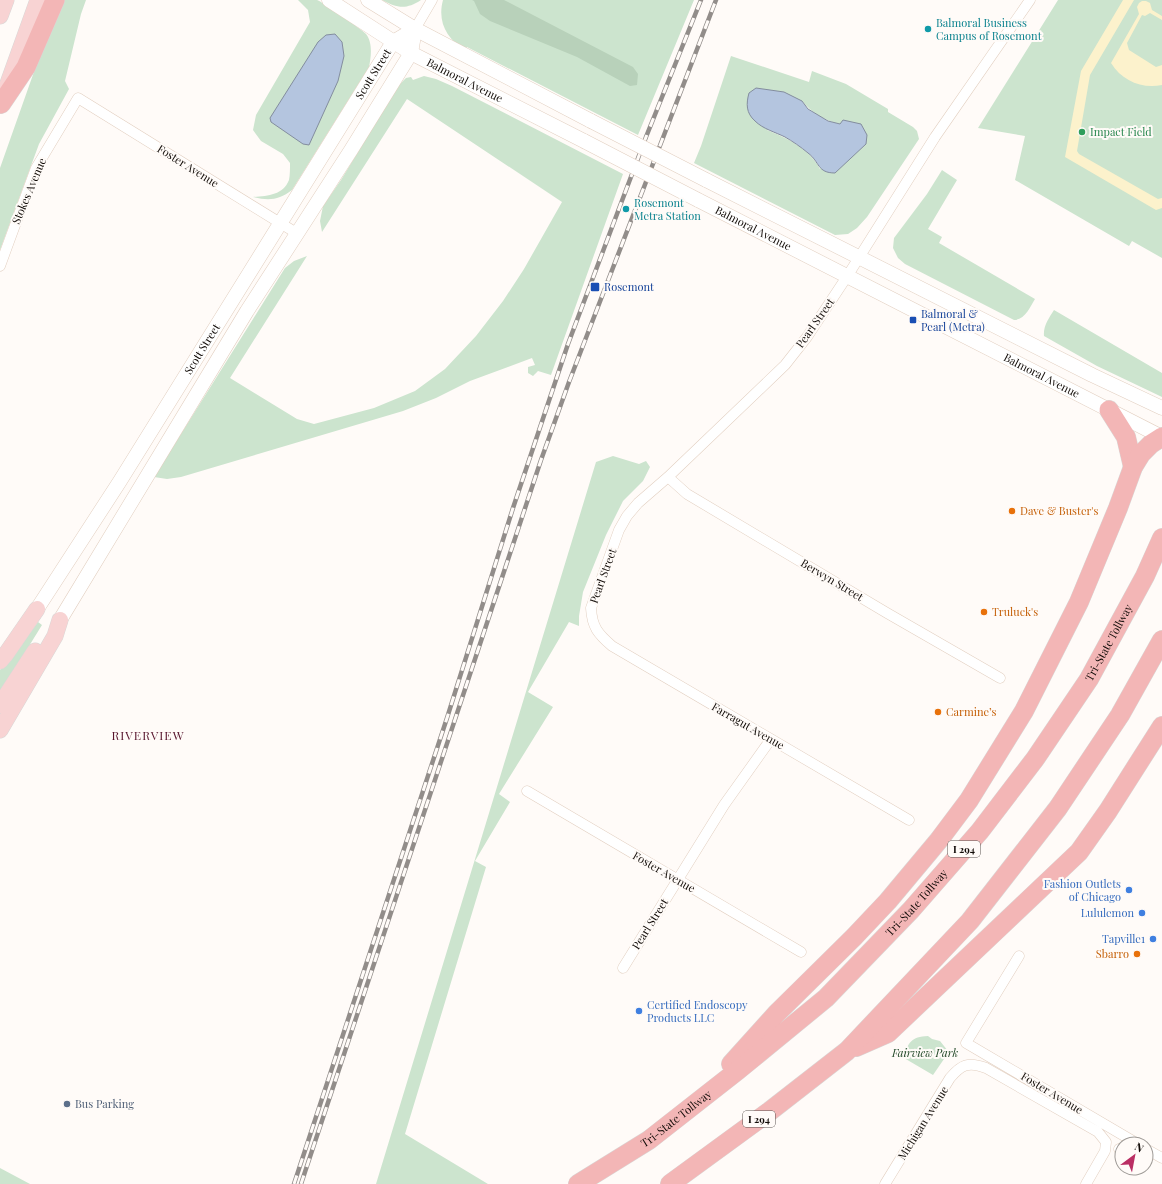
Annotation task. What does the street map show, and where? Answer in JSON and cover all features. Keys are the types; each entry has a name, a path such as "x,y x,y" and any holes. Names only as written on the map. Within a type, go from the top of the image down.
{"highway":[{"path":"0,105 26,67 55,0"},
{"path":"1109,410 1126,437 1134,467"},
{"path":"697,1103 777,1013 888,901 939,840 969,800 1024,711 1079,602 1134,467 1141,454 1151,444 1162,437"},
{"name":"Tri-State Tollway","path":"578,1184 649,1140 826,998 911,910 980,831 1035,759 1089,679 1145,576 1162,538"},
{"name":"I 294","path":"670,1184 770,1111 847,1051 970,921 1058,808 1120,715 1162,640"},
{"path":"847,1051 888,1033 1079,852 1108,811 1162,726"}],"main road":[{"path":"0,16 6,0"},
{"path":"0,105 38,0"},
{"path":"0,661 37,609"},
{"path":"0,705 46,632 60,620"},
{"path":"0,730 55,636 60,620"}],"street":[{"name":"Balmoral Avenue","path":"329,0 411,53 848,275 1008,360 1082,395 1162,437"},
{"name":"Balmoral Avenue","path":"368,0 415,29 592,122 860,256 1092,375 1162,408"},
{"path":"415,29 432,0"},
{"name":"Pearl Street","path":"594,626 591,617 591,608 619,530 627,516 638,503 668,477 785,365 807,337 935,137 1030,0"},
{"name":"Scott Street","path":"37,609 120,481 393,42 415,29"},
{"name":"Scott Street","path":"60,620 247,311 298,234 411,53 415,29"},
{"name":"Foster Avenue","path":"78,98 298,234"},
{"name":"Stokes Avenue","path":"0,266 36,168 78,98"},
{"name":"Berwyn Street","path":"668,477 693,498 1000,678"},
{"name":"Farragut Avenue","path":"594,626 598,634 612,646 909,820"},
{"name":"Pearl Street","path":"623,968 724,806 771,740"},
{"name":"Foster Avenue","path":"527,792 801,952"},
{"name":"Foster Avenue","path":"1019,956 966,1043 1123,1136"},
{"name":"Foster Avenue","path":"965,1065 972,1064 986,1068 1098,1132 1106,1142 1105,1151 1086,1184"},
{"name":"Michigan Avenue","path":"885,1184 950,1078 960,1067 965,1065"}],"green space":[{"path":"63,0 86,0 81,14 65,81 69,89 39,144 0,250 0,168 41,52"},
{"path":"298,0 317,0 366,34 371,46 369,67 292,190 283,196 274,199 253,197 279,192 289,180 290,163 283,154 261,141 253,130 256,115 310,22 308,10"},
{"path":"382,0 421,0 406,7 402,7 392,5"},
{"path":"443,0 694,0 638,135 467,47 465,50 459,46 453,41 445,29 441,16"},
{"path":"472,0 504,0 633,67 638,74 637,85 630,86 577,57 490,21 480,14 474,1"},
{"name":"Impact Field","path":"1058,0 1162,0 1162,258 1132,241 1129,246 1015,180 1025,136 978,128"},
{"path":"731,56 809,82 812,71 846,84 888,109 888,112 913,127 917,131 919,139 867,217 857,228 848,234 835,235 694,163","holes":["802,101 814,113 824,119 840,124 820,169 816,162 804,150 790,141 767,130"]},
{"path":"424,76 436,79 452,86 623,174 551,375 538,371 533,376 528,373 528,367 535,365 532,358 470,381 436,398 403,411 181,477 167,479 154,477 285,268 294,261 307,256 230,378 297,419 314,424 374,408 415,391 445,369 476,336 503,301 524,269 562,202 407,99 322,232 320,221 323,206 341,180 398,86 406,78 411,77 413,80"},
{"path":"942,170 957,180 928,229 942,237 939,243 1035,299 1027,312 1021,318 1014,320 905,264 898,258 893,248 894,238 927,194"},
{"path":"1054,310 1162,373 1162,397 1097,366 1044,336 1045,325"},
{"path":"613,456 639,464 646,461 650,467 643,481 623,501 606,535 583,592 579,626 569,622 528,692 553,707 499,794 510,802 475,861 486,867 405,1134 488,1184 376,1184 596,462"},
{"path":"38,622 42,625 0,693 0,670 17,651"},
{"name":"Fairview Park","path":"928,1036 932,1039 940,1041 948,1051 952,1050 952,1057 944,1059 933,1075 904,1058 911,1041"},
{"path":"0,1168 30,1184 0,1184"}],"sand":[{"path":"1123,0 1134,0 1090,75 1077,151 1079,154 1158,199 1162,198 1162,208 1156,210 1065,157 1081,71"},
{"path":"1142,1 1150,3 1152,10 1162,16 1162,20 1150,13 1145,16 1142,15 1127,43 1129,50 1156,67 1162,65 1162,85 1147,86 1133,82 1121,75 1111,63 1139,14 1137,7"}],"water":[{"path":"335,34 342,42 344,56 338,81 309,145 303,144 271,122 270,118 318,42 326,35"},
{"path":"756,88 784,92 802,101 808,109 828,121 840,124 843,120 861,124 867,135 866,144 835,173 825,171 819,166 812,156 799,146 785,137 758,124 752,118 748,112 747,101 749,93"}],"railway":[{"path":"294,1184 447,718 513,508 568,344 646,137 701,0"},
{"path":"301,1184 541,460 569,382 716,0"}],"place":[{"name":"Balmoral Business Campus of Rosemont","path":"928,29"},
{"name":"Impact Field","path":"1082,132"},
{"name":"Rosemont Metra Station","path":"626,209"},
{"name":"Rosemont","path":"595,287"},
{"name":"Balmoral & Pearl (Metra)","path":"913,320"},
{"name":"Dave & Buster's","path":"1012,511"},
{"name":"Truluck's","path":"984,612"},
{"name":"Carmine’s","path":"938,712"},
{"name":"Fashion Outlets of Chicago","path":"1129,890"},
{"name":"Lululemon","path":"1142,913"},
{"name":"Tapville1","path":"1153,939"},
{"name":"Sbarro","path":"1137,954"},
{"name":"Certified Endoscopy Products LLC","path":"639,1011"},
{"name":"Bus Parking","path":"67,1104"}],"district":[{"name":"RIVERVIEW","path":"148,736"}]}
